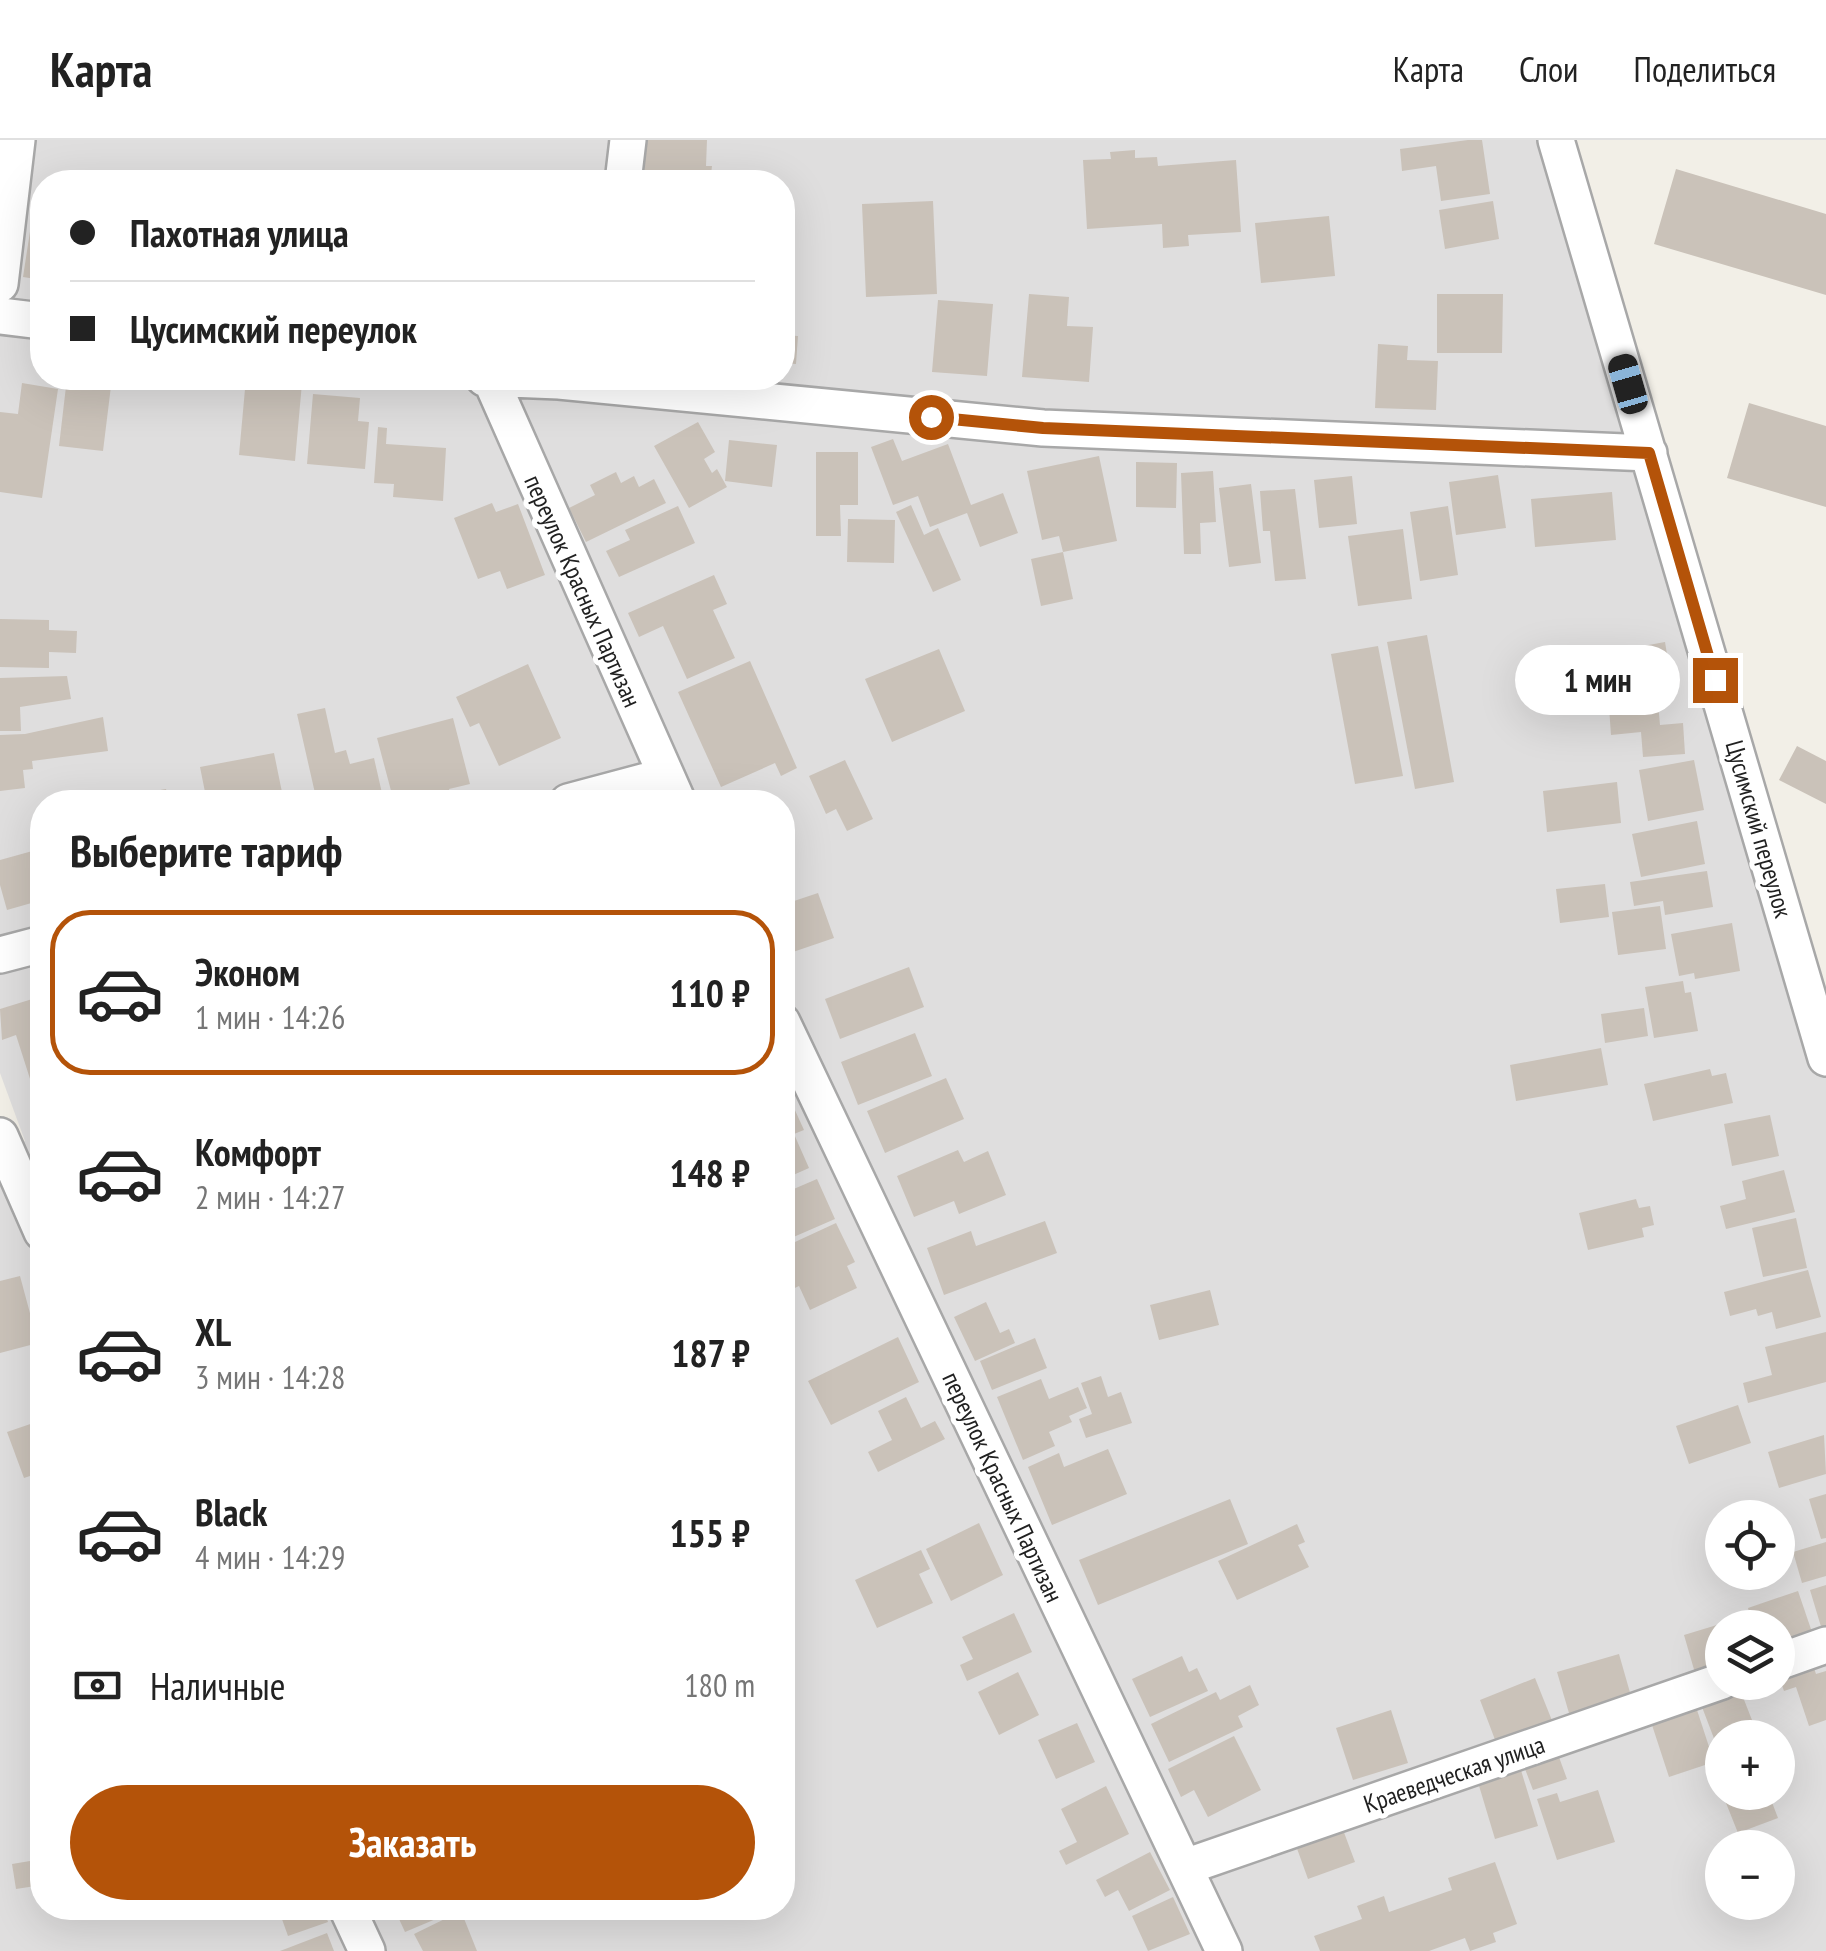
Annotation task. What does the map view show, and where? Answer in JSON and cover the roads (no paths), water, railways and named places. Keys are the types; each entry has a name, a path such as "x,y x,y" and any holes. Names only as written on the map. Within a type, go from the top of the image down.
{"street":[{"path":"0,284 17,140"},
{"path":"624,170 628,140"},
{"name":"Цусимский переулок","path":"1556,140 1826,1058"},
{"path":"0,316 30,320"},
{"name":"переулок Красных Партизан","path":"492,390 672,789"},
{"path":"668,390 1043,428 1649,453"},
{"path":"0,955 30,947"},
{"name":"переулок Красных Партизан","path":"795,1049 1224,1951"},
{"path":"1,1142 30,1206"},
{"path":"1795,1656 1826,1645"},
{"name":"Краеведческая улица","path":"1184,1868 1705,1687"},
{"path":"352,1920 367,1951"}]}
